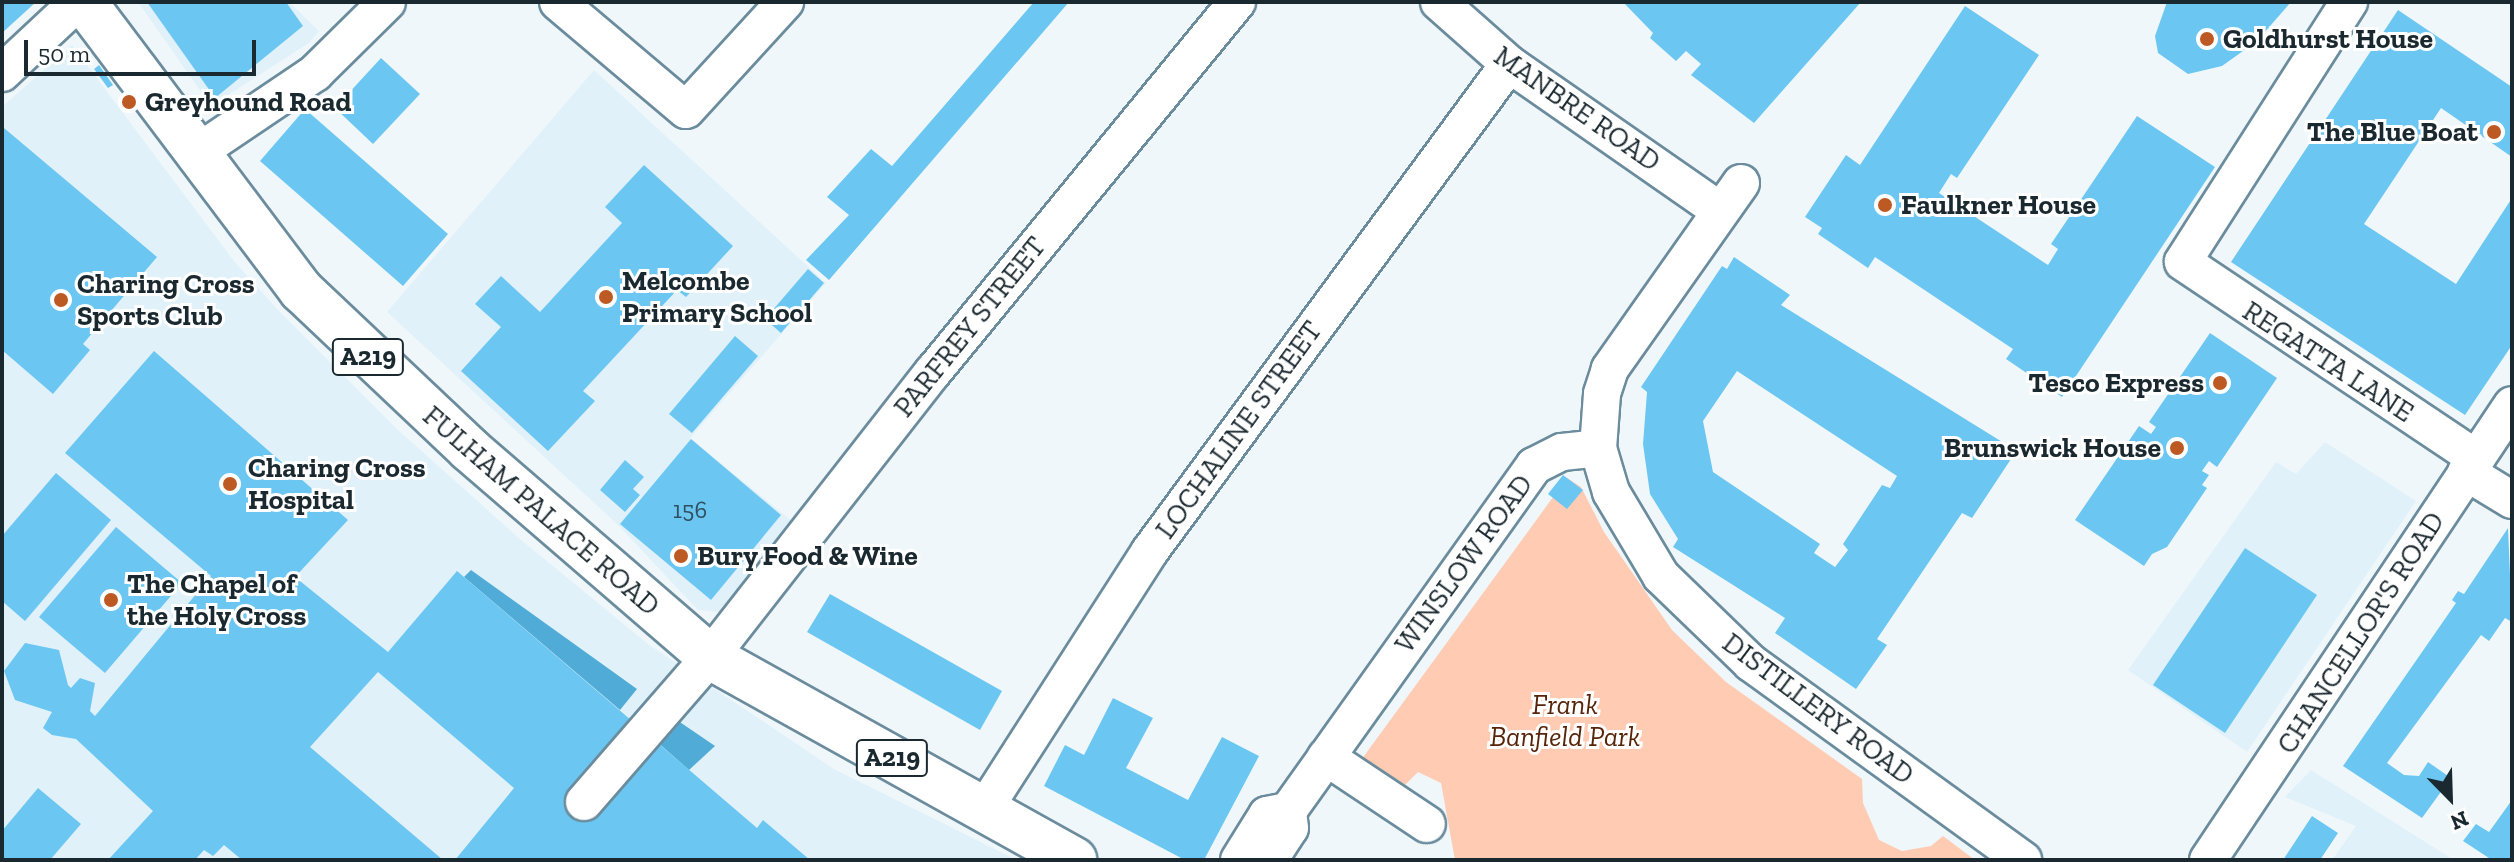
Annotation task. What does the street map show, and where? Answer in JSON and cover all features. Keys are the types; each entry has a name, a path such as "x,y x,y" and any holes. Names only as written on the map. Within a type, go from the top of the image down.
{"main road":[{"name":"FULHAM PALACE ROAD","path":"81,2 301,290 413,401 710,657 1074,860"}],"street":[{"path":"2,73 81,2"},
{"path":"195,154 315,73 387,2"},
{"path":"558,2 686,110 785,2"},
{"name":"PARFREY STREET","path":"584,802 710,657 933,372 1237,2"},
{"name":"MANBRE ROAD","path":"1439,2 1509,64 1730,197 1610,369 1602,394 1598,448"},
{"name":"REGATTA LANE","path":"2349,2 2183,262 2471,465 2512,500"},
{"name":"LOCHALINE STREET","path":"985,808 1150,551 1509,64"},
{"name":"CHANCELLOR'S ROAD","path":"2208,860 2512,405"},
{"name":"WINSLOW ROAD","path":"1269,860 1290,828 1288,811 1534,466 1562,452 1598,448"},
{"name":"DISTILLERY ROAD","path":"1598,448 1632,534 1661,576 1719,634 1790,692 2023,860"},
{"path":"1326,757 1427,824"},
{"name":"WINSLOW ROAD","path":"1239,860 1267,815 1288,811"}],"shaded area":[{"path":"138,2 289,2 319,31 309,43 211,106"},
{"name":"Charing Cross Hospital","path":"72,45 234,261 278,310 397,429 520,539 648,644 834,769 1017,860 2,860 2,107"},
{"name":"Melcombe Primary School","path":"594,70 826,283 690,438 798,526 720,612 698,610 617,524 387,312"},
{"path":"2325,442 2416,501 2247,752 2128,670 2276,462 2296,474"},
{"path":"2311,770 2454,860 2332,860 2356,826 2285,797"}],"green space":[{"name":"Frank Banfield Park","path":"1567,478 1581,487 1604,532 1672,630 1726,682 1862,779 1863,803 1879,840 1902,851 1931,846 1943,836 1975,860 1455,860 1441,783 1418,772 1396,794 1356,767"}],"water":[{"path":"471,570 637,689 620,710 464,577"},
{"path":"668,714 715,746 689,770 648,734"}],"building":[{"path":"2,2 36,2 2,33"},
{"path":"147,2 286,2 303,26 215,98"},
{"path":"1034,2 1069,2 829,280 806,260 849,215 827,197 871,149 892,166"},
{"path":"1623,2 1861,2 1754,123 1691,75 1701,64 1686,51 1676,61 1650,38 1653,33"},
{"name":"Goldhurst House","path":"2167,2 2291,2 2257,41 2222,66 2188,74 2158,53 2155,36"},
{"name":"Faulkner House","path":"1965,6 2039,55 1957,178 1951,174 1939,193 2048,265 2058,249 2051,244 2137,116 2215,167 2062,397 2006,359 2013,349 1875,257 1868,268 1818,234 1822,228 1805,217 1846,155 1860,165"},
{"path":"2398,10 2512,87 2512,157 2441,108 2364,224 2456,284 2512,198 2512,345 2465,415 2231,262"},
{"path":"381,58 420,94 373,144 335,108"},
{"path":"99,65 113,85 108,88 94,69"},
{"path":"305,109 448,234 403,286 260,161"},
{"name":"Charing Cross Sports Club","path":"4,128 157,257 83,344 90,350 53,394 2,350"},
{"path":"644,165 733,246 686,297 677,290 583,391 595,401 548,451 461,371 501,327 475,304 501,276 540,312 622,223 605,207"},
{"path":"1734,257 1790,295 1781,305 2012,448 2006,454 2011,459 1972,518 1962,513 1877,639 1887,645 1856,689 1775,633 1785,618 1673,547 1678,539 1650,494 1643,444 1647,392 1641,387 1722,266 1727,269","holes":["1737,371 1897,476 1890,488 1882,485 1843,544 1848,550 1835,567 1814,553 1820,544 1713,472 1703,421"]},
{"path":"808,269 824,283 781,333 765,319"},
{"name":"Brunswick House","path":"2210,333 2277,378 2217,467 2209,461 2202,471 2209,475 2202,485 2207,488 2167,547 2152,554 2144,566 2075,520 2139,426 2151,434 2156,427 2149,422"},
{"path":"735,336 758,356 692,433 669,414"},
{"name":"Charing Cross Hospital","path":"154,351 348,520 295,577 388,652 457,571 757,828 763,820 810,860 455,860 514,788 378,672 310,747 443,860 242,860 224,845 213,856 204,850 195,860 108,860 153,811 76,739 52,735 43,728 52,712 15,700 4,671 25,643 59,650 71,688 80,678 95,683 90,711 95,716 211,576 65,453"},
{"path":"691,439 781,515 711,600 620,524"},
{"path":"625,460 644,477 633,489 640,495 625,512 600,490"},
{"path":"56,473 111,520 25,621 2,601 2,536"},
{"path":"1563,475 1583,490 1567,509 1548,494"},
{"name":"The Chapel of the Holy Cross","path":"116,527 182,583 105,673 39,617"},
{"path":"2508,528 2512,622 2505,618 2489,641 2481,635 2387,763 2404,775 2419,776 2428,762 2451,778 2422,818 2343,766 2456,603 2452,600 2458,591 2464,594"},
{"path":"2245,548 2317,595 2225,733 2153,685"},
{"path":"830,594 1002,691 980,730 807,632"},
{"path":"1113,698 1153,718 1126,768 1188,800 1222,737 1259,756 1204,860 1185,860 1044,786 1065,745 1084,755"},
{"path":"38,788 81,824 50,860 2,860 2,831"},
{"path":"2512,800 2512,860 2492,860 2463,841 2476,824 2489,832"},
{"path":"2312,816 2338,833 2320,860 2283,860"}],"place":[{"name":"Goldhurst House","path":"2207,39"},
{"name":"Greyhound Road","path":"129,102"},
{"name":"The Blue Boat","path":"2494,132"},
{"name":"Faulkner House","path":"1885,205"},
{"name":"Melcombe Primary School","path":"606,297"},
{"name":"Charing Cross Sports Club","path":"61,300"},
{"name":"Tesco Express","path":"2220,383"},
{"name":"Brunswick House","path":"2177,448"},
{"name":"Charing Cross Hospital","path":"230,484"},
{"name":"Bury Food & Wine","path":"681,556"},
{"name":"The Chapel of the Holy Cross","path":"111,600"}]}
